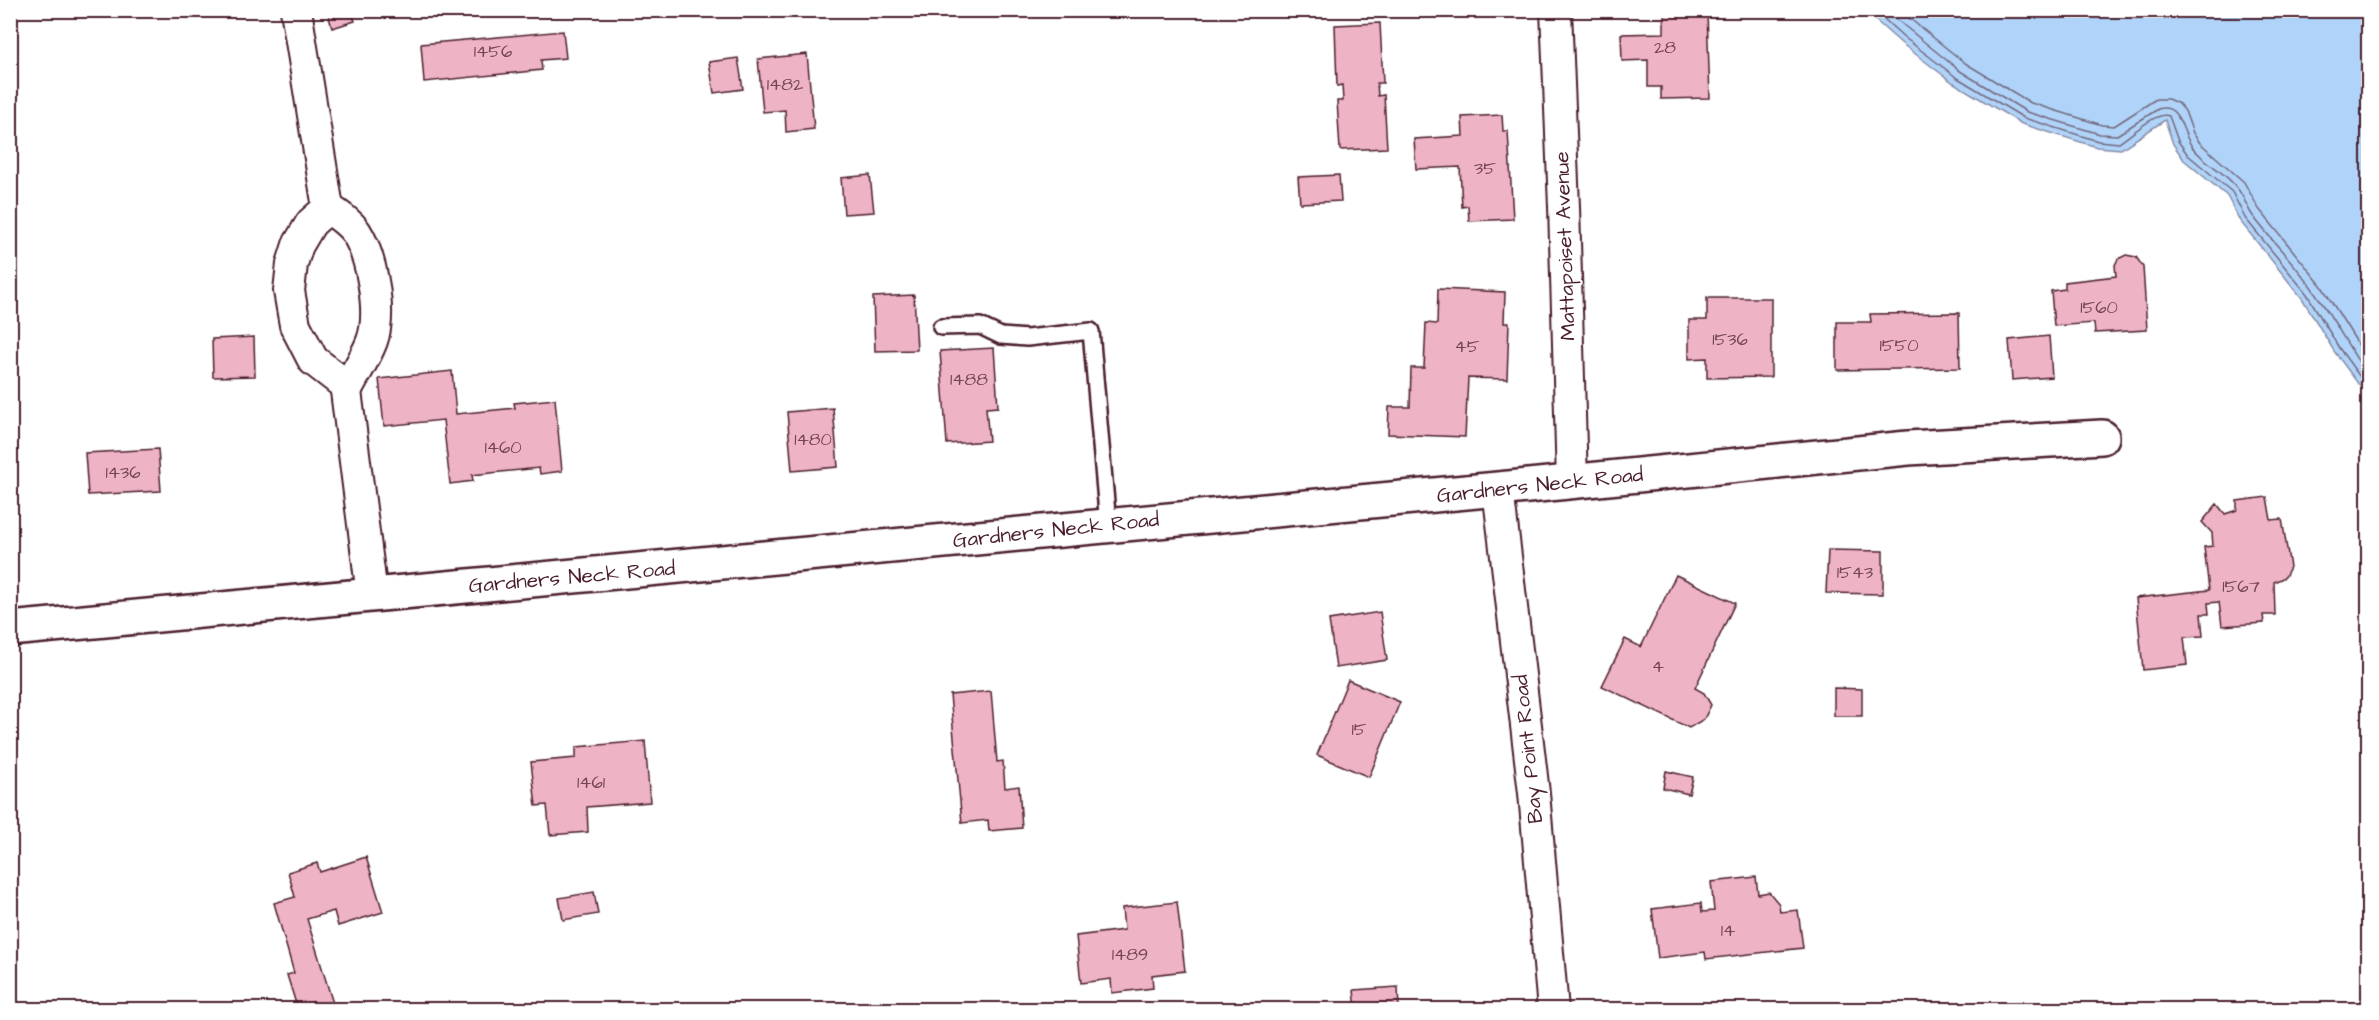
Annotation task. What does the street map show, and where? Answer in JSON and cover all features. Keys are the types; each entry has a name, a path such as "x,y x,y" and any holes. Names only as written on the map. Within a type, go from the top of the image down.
{"street":[{"path":"296,10 328,207 345,220 359,239 371,274 376,306 373,339 346,391 372,596"},
{"name":"Mattapoiset Avenue","path":"1556,10 1572,482"},
{"path":"328,207 311,223 298,245 292,264 289,291 295,325 313,360 348,387"},
{"name":"Gardners Neck Road","path":"10,629 1572,482 1908,448 2102,437"},
{"name":"Bay Point Road","path":"1498,489 1534,794 1552,1010"}],"lane":[{"path":"941,327 980,326 1001,336 1027,338 1091,331 1108,525"}],"water":[{"path":"1865,11 2368,11 2368,397 2334,351 2302,298 2240,221 2227,196 2184,160 2173,144 2165,120 2121,149 2097,147 2022,124 1952,82 1901,43"}],"building":[{"path":"327,10 351,10 355,21 332,28"},
{"path":"1707,12 1710,98 1661,99 1661,87 1648,87 1648,60 1622,61 1621,34 1664,33 1664,14"},
{"path":"1380,23 1383,83 1377,83 1378,96 1384,95 1387,148 1340,150 1337,101 1343,101 1342,85 1337,86 1335,25"},
{"path":"563,31 566,58 541,60 542,70 424,82 421,44"},
{"path":"807,54 814,129 786,132 785,110 763,112 758,59"},
{"path":"738,58 743,89 714,93 709,62"},
{"path":"1502,115 1503,131 1508,131 1513,219 1469,221 1468,206 1462,207 1460,167 1416,169 1414,139 1463,136 1462,117"},
{"path":"870,175 874,212 844,214 841,178"},
{"path":"1339,175 1341,201 1300,203 1298,177"},
{"path":"2126,255 2136,257 2143,267 2147,330 2095,333 2094,323 2054,326 2051,291 2065,289 2065,282 2116,276 2115,265 2118,259"},
{"path":"1438,289 1505,292 1504,323 1509,323 1507,379 1468,378 1465,437 1388,434 1389,407 1410,407 1411,368 1424,368 1426,323 1437,324"},
{"path":"914,295 917,350 875,351 873,297"},
{"path":"1707,298 1771,298 1771,377 1707,378 1707,358 1689,359 1689,320 1707,320"},
{"path":"1959,313 1960,368 1837,370 1837,322 1871,322 1870,314"},
{"path":"2049,336 2052,377 2012,380 2009,340"},
{"path":"254,337 255,376 213,377 212,339"},
{"path":"994,348 998,407 986,408 989,441 947,444 940,351"},
{"path":"452,371 456,414 515,408 514,403 555,399 562,471 540,474 539,468 472,475 473,481 450,484 443,420 384,426 379,379"},
{"path":"833,408 838,467 792,471 787,412"},
{"path":"158,449 161,491 88,495 85,453"},
{"path":"2267,497 2271,520 2282,519 2290,567 2285,577 2274,582 2275,615 2263,615 2264,623 2222,626 2219,602 2208,603 2209,614 2201,614 2203,636 2184,637 2187,665 2143,670 2136,598 2209,590 2204,547 2213,546 2212,533 2202,522 2217,504 2225,514 2237,510 2237,501"},
{"path":"1828,550 1883,551 1883,594 1826,593"},
{"path":"1676,575 1735,603 1695,688 1704,693 1711,705 1704,719 1689,728 1602,686 1625,639 1641,647"},
{"path":"1380,612 1387,660 1336,668 1329,620"},
{"path":"1348,680 1400,702 1369,777 1317,755"},
{"path":"1834,688 1862,689 1862,716 1834,716"},
{"path":"991,691 997,762 1003,761 1005,788 1019,786 1022,828 989,831 988,820 962,823 950,695"},
{"path":"645,741 650,802 587,807 588,832 550,835 547,805 536,806 531,762 576,758 576,747"},
{"path":"1666,771 1693,777 1689,794 1663,788"},
{"path":"366,857 383,912 338,926 334,911 307,919 335,1010 316,1010 313,1002 297,1007 287,975 294,973 274,903 295,897 288,872 317,863 320,872"},
{"path":"1756,877 1758,894 1769,892 1779,904 1780,912 1798,910 1803,948 1706,959 1705,952 1658,958 1652,909 1701,903 1702,912 1714,911 1711,882"},
{"path":"594,892 598,914 563,920 559,898"},
{"path":"1177,902 1185,971 1152,975 1153,988 1112,993 1111,979 1081,983 1076,936 1124,930 1122,908"},
{"path":"1398,987 1399,1010 1356,1010 1354,990"}]}
